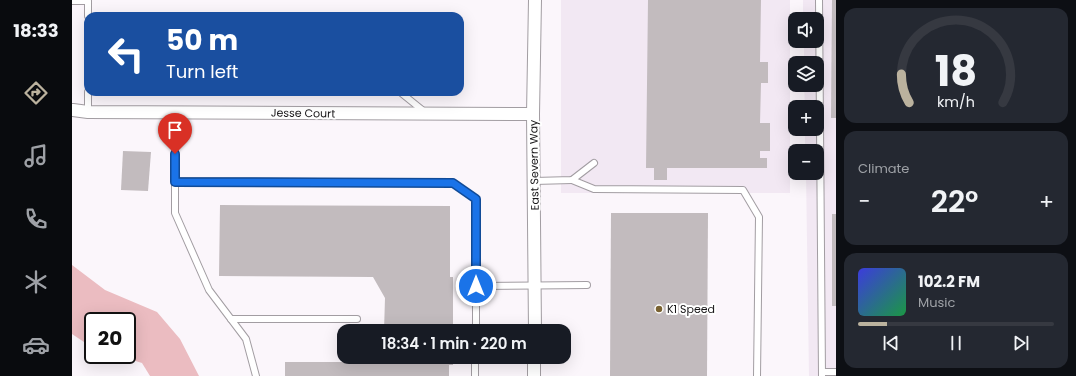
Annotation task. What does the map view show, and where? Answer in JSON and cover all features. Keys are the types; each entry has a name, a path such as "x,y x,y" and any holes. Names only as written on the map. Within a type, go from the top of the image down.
{"street":[{"name":"East Severn Way","path":"535,0 533,114 535,324"},
{"name":"Jesse Court","path":"72,110 88,112 533,114"},
{"path":"534,364 534,376"}],"lane":[{"path":"819,0 822,374 836,372"},
{"path":"72,1 88,1 88,12"},
{"path":"88,96 88,112"},
{"path":"405,96 428,114"},
{"path":"175,112 175,213 209,290 246,339 256,376"},
{"path":"572,180 594,163"},
{"path":"534,181 572,180 594,189 743,190 759,217 757,376"},
{"path":"175,182 453,183 476,199 476,324"},
{"path":"476,286 587,285"},
{"path":"231,319 357,319"},
{"path":"475,364 475,376"}],"shaded area":[{"path":"561,0 790,0 790,12 788,12 788,48 790,48 790,56 788,56 788,92 790,92 790,100 788,100 788,136 790,136 790,144 788,144 788,180 790,180 790,193 561,193"},
{"path":"803,0 836,0 836,376 809,376 806,180 824,180 824,144 805,144 805,136 824,136 824,100 805,100 804,92 824,92 824,56 804,56 804,48 824,48 824,12 803,12"},
{"path":"72,265 105,290 157,312 180,339 199,376 150,376 142,363 136,361 136,312 84,312 84,342 72,334"}],"building":[{"path":"648,0 761,0 760,62 768,62 768,83 761,83 760,123 770,123 770,151 760,151 760,158 767,158 767,168 667,168 667,180 654,180 654,168 646,168"},
{"path":"832,0 836,0 836,118 831,118"},
{"path":"123,151 151,152 148,191 121,190"},
{"path":"220,205 450,206 450,277 453,277 453,324 384,324 385,298 373,277 219,276"},
{"path":"611,213 708,213 707,376 610,376"},
{"path":"832,214 836,214 836,306 832,306"},
{"path":"285,362 453,365 449,365 449,376 285,376"}],"place":[{"name":"K1 Speed","path":"659,309"}],"route":[{"path":"175,154 175,182 453,183 476,199 476,286"}]}
